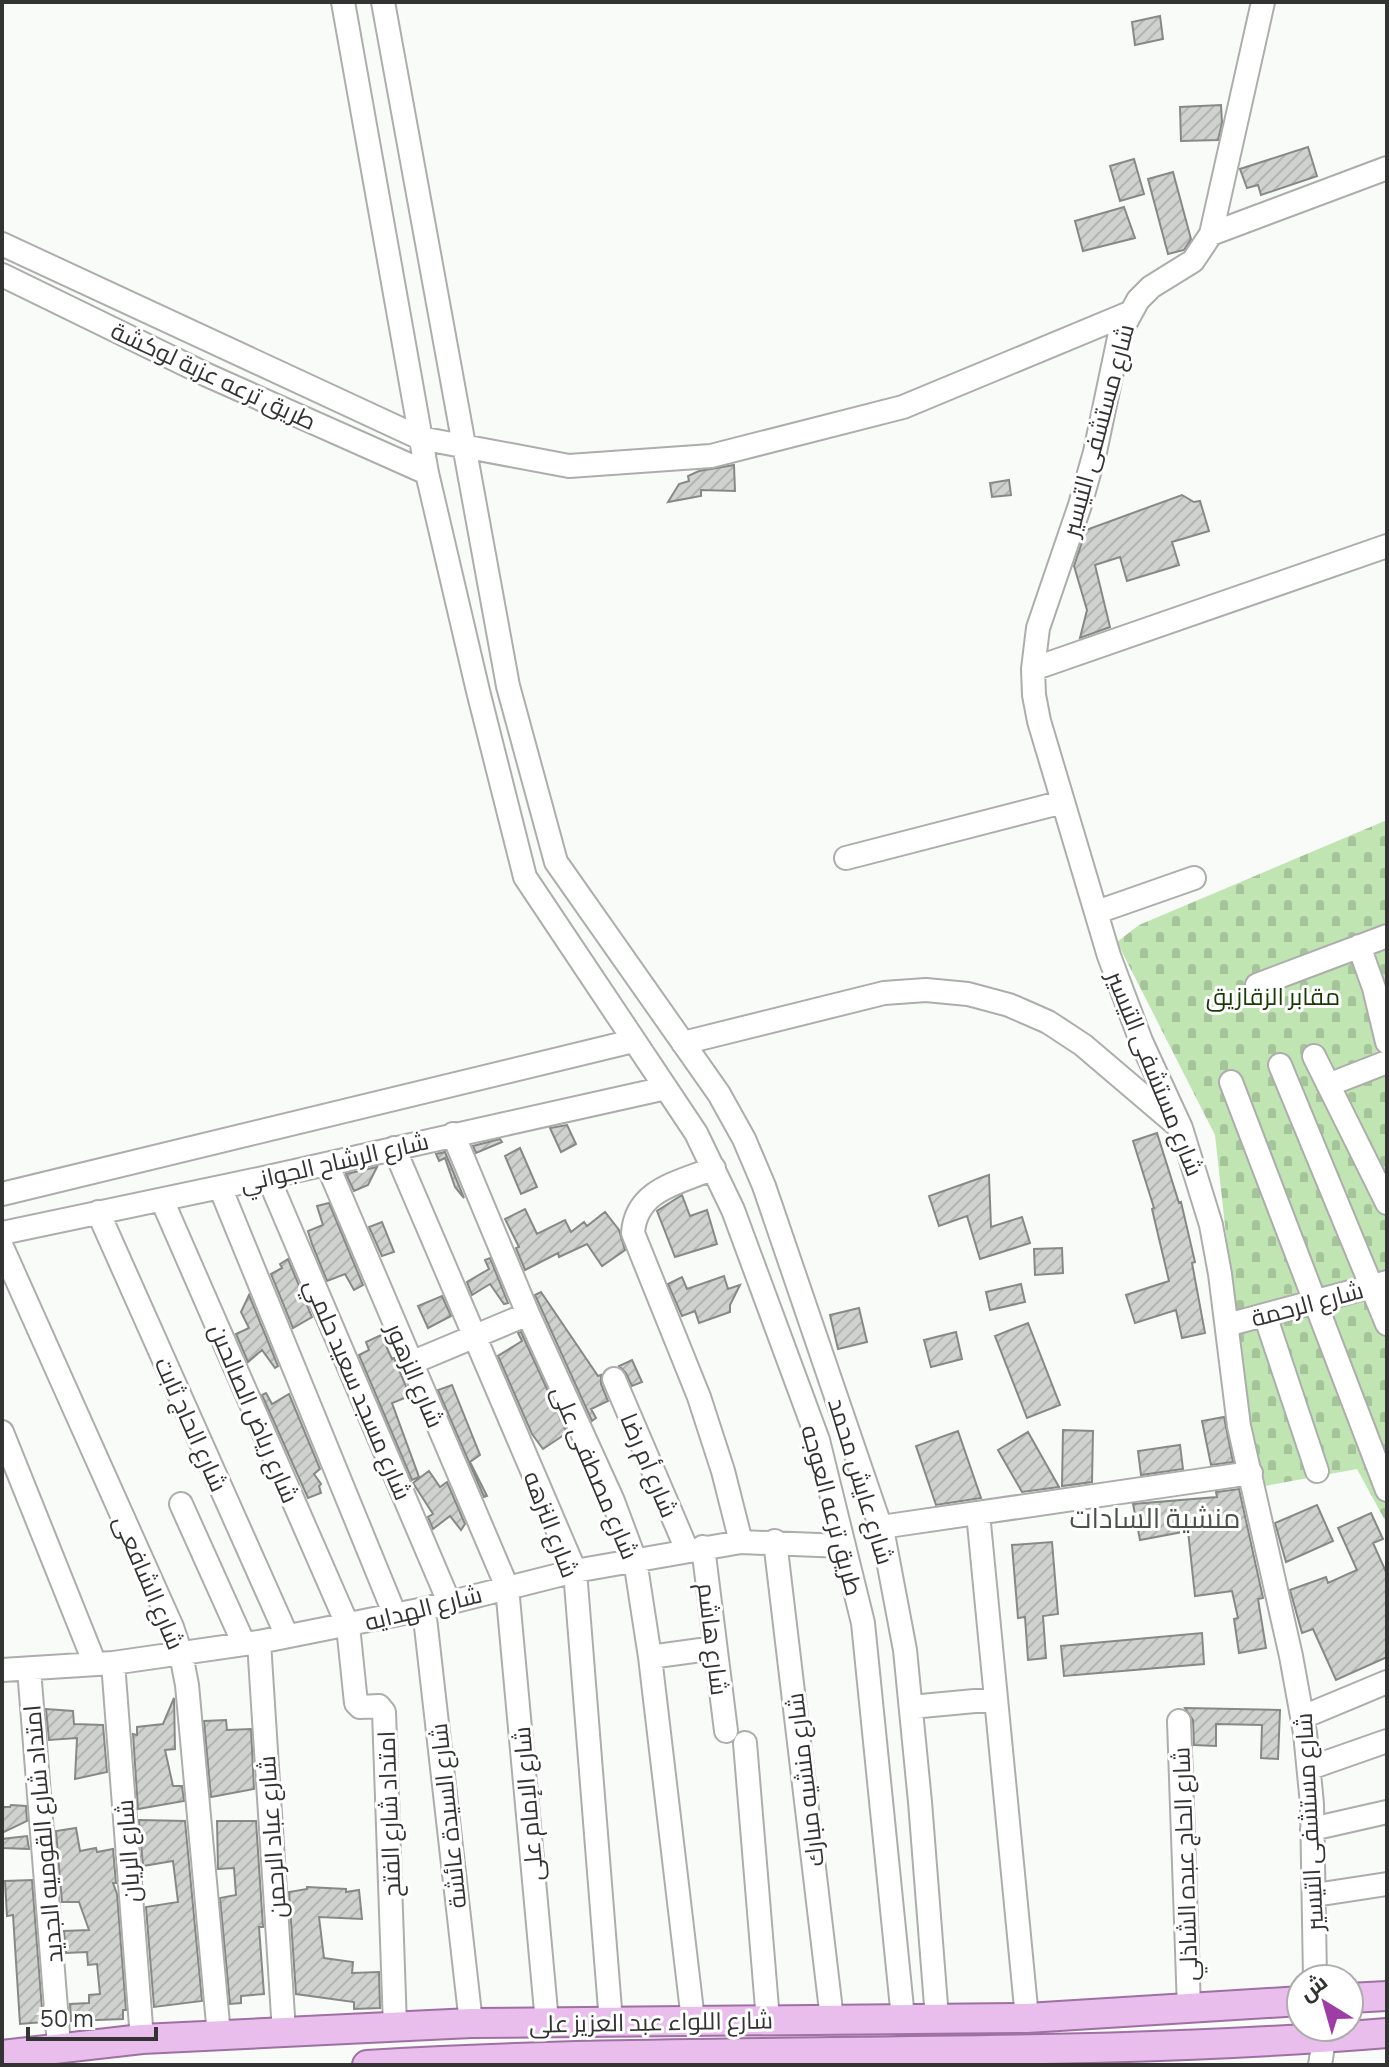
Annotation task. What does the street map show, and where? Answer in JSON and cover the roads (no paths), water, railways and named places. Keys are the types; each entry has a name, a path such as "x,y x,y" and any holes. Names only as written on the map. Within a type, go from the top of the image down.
{"main road":[{"path":"1365,1997 1387,1996"},
{"name":"شارع اللواء عبد العزيز على","path":"2,2055 59,2046 142,2039 395,2026 1027,2018 1285,2002"},
{"path":"697,2020 693,2043 708,2057"},
{"path":"744,2053 756,2020"},
{"name":"شارع اللواء عبد العزيز على","path":"367,2065 618,2060 744,2053 794,2059 1322,2052 1387,2033"}],"street":[{"name":"طريق ترعه العوجه","path":"343,2 427,473 525,877 696,1133 748,1250 818,1440 863,1623 903,2018"},
{"name":"شارع عايش محمد","path":"383,2 508,686 556,862 719,1094 744,1139 764,1186 881,1527 905,1650 937,2018"},
{"path":"1213,227 1263,2"},
{"path":"1213,227 1387,168"},
{"name":"شارع مستشفى التيسير","path":"1213,227 1193,261 1151,287 1127,314 1080,505 1038,628 1033,669 1039,721 1124,999 1181,1128 1211,1225 1239,1426 1303,1717 1310,1768 1315,1963"},
{"name":"طريق ترعه عزبة لوكشة","path":"2,244 420,438 569,466 711,456 903,407 1127,314"},
{"name":"طريق ترعه عزبة لوكشة","path":"2,275 207,375 427,473"},
{"path":"1033,669 1387,546"},
{"path":"846,858 1063,802"},
{"path":"1097,912 1194,878"},
{"path":"1257,985 1387,936"},
{"path":"1359,946 1380,986 1387,1042"},
{"path":"677,1035 884,993 926,990 968,994 1009,1005 1048,1022 1094,1054 1181,1128"},
{"name":"شارع الرشاح الجواني","path":"2,1194 633,1041"},
{"path":"1314,1056 1387,1203"},
{"path":"1328,1085 1387,1062"},
{"path":"1280,1065 1379,1284 1387,1324"},
{"path":"1231,1082 1387,1490"},
{"name":"شارع الرشاح الجواني","path":"2,1233 666,1088"},
{"name":"شارع مصطفى على","path":"453,1134 528,1314 613,1501 635,1560 697,2020"},
{"name":"شارع النزهه","path":"394,1148 575,1571 611,2022"},
{"name":"شارع الزهور","path":"327,1164 507,1587"},
{"path":"714,1168 649,1197 634,1219 633,1233 699,1397 723,1471 741,1542"},
{"name":"شارع مسجد سعيد حلمي","path":"268,1177 449,1602"},
{"path":"220,1187 395,1615"},
{"name":"شارع رياض الصالحىن","path":"162,1200 348,1626"},
{"name":"شارع الحاج ثابت","path":"98,1212 287,1636"},
{"name":"شارع الشافعى","path":"2,1247 166,1613 181,1654 187,1685 219,2035"},
{"name":"شارع الرحمة","path":"1227,1325 1379,1284"},
{"path":"411,1363 528,1314"},
{"path":"1265,1315 1317,1471"},
{"name":"شارع أم رضا","path":"614,1379 695,1549"},
{"name":"شارع الريان","path":"2,1432 104,1664 142,2039"},
{"path":"881,1527 1251,1473"},
{"name":"شارع عباد الرحمن","path":"181,1504 251,1643 284,2032"},
{"path":"978,1513 1027,2018"},
{"name":"شارع منشيه مبارك","path":"775,1541 832,2019"},
{"name":"شارع الهدايه","path":"2,1670 104,1664 251,1643 348,1626 575,1571 741,1542 843,1546"},
{"name":"شارع هاشم","path":"695,1549 715,1648 726,1731"},
{"name":"شارع الإمام على","path":"507,1587 547,2022"},
{"name":"شارع السيدة عائشة","path":"424,1609 471,2023"},
{"name":"امتداد شارع الفتح","path":"348,1626 356,1703 360,1707 379,1706 384,1712 395,2026"},
{"path":"650,1657 715,1648"},
{"name":"امتداد شارع القوميه الجديد","path":"29,1669 59,2046"},
{"path":"1303,1717 1387,1682"},
{"path":"911,1707 996,1699"},
{"name":"شارع الحاج عبده الشاذلي","path":"1179,1721 1189,2008"},
{"path":"1310,1768 1387,1741"},
{"path":"745,1743 756,2020"},
{"path":"1312,1829 1387,1812"},
{"path":"1315,1895 1387,1884"}],"district":[{"name":"منشية السادات","path":"1155,1517"}],"park label":[{"name":"مقابر الزقازيق","path":"1273,995"}]}
